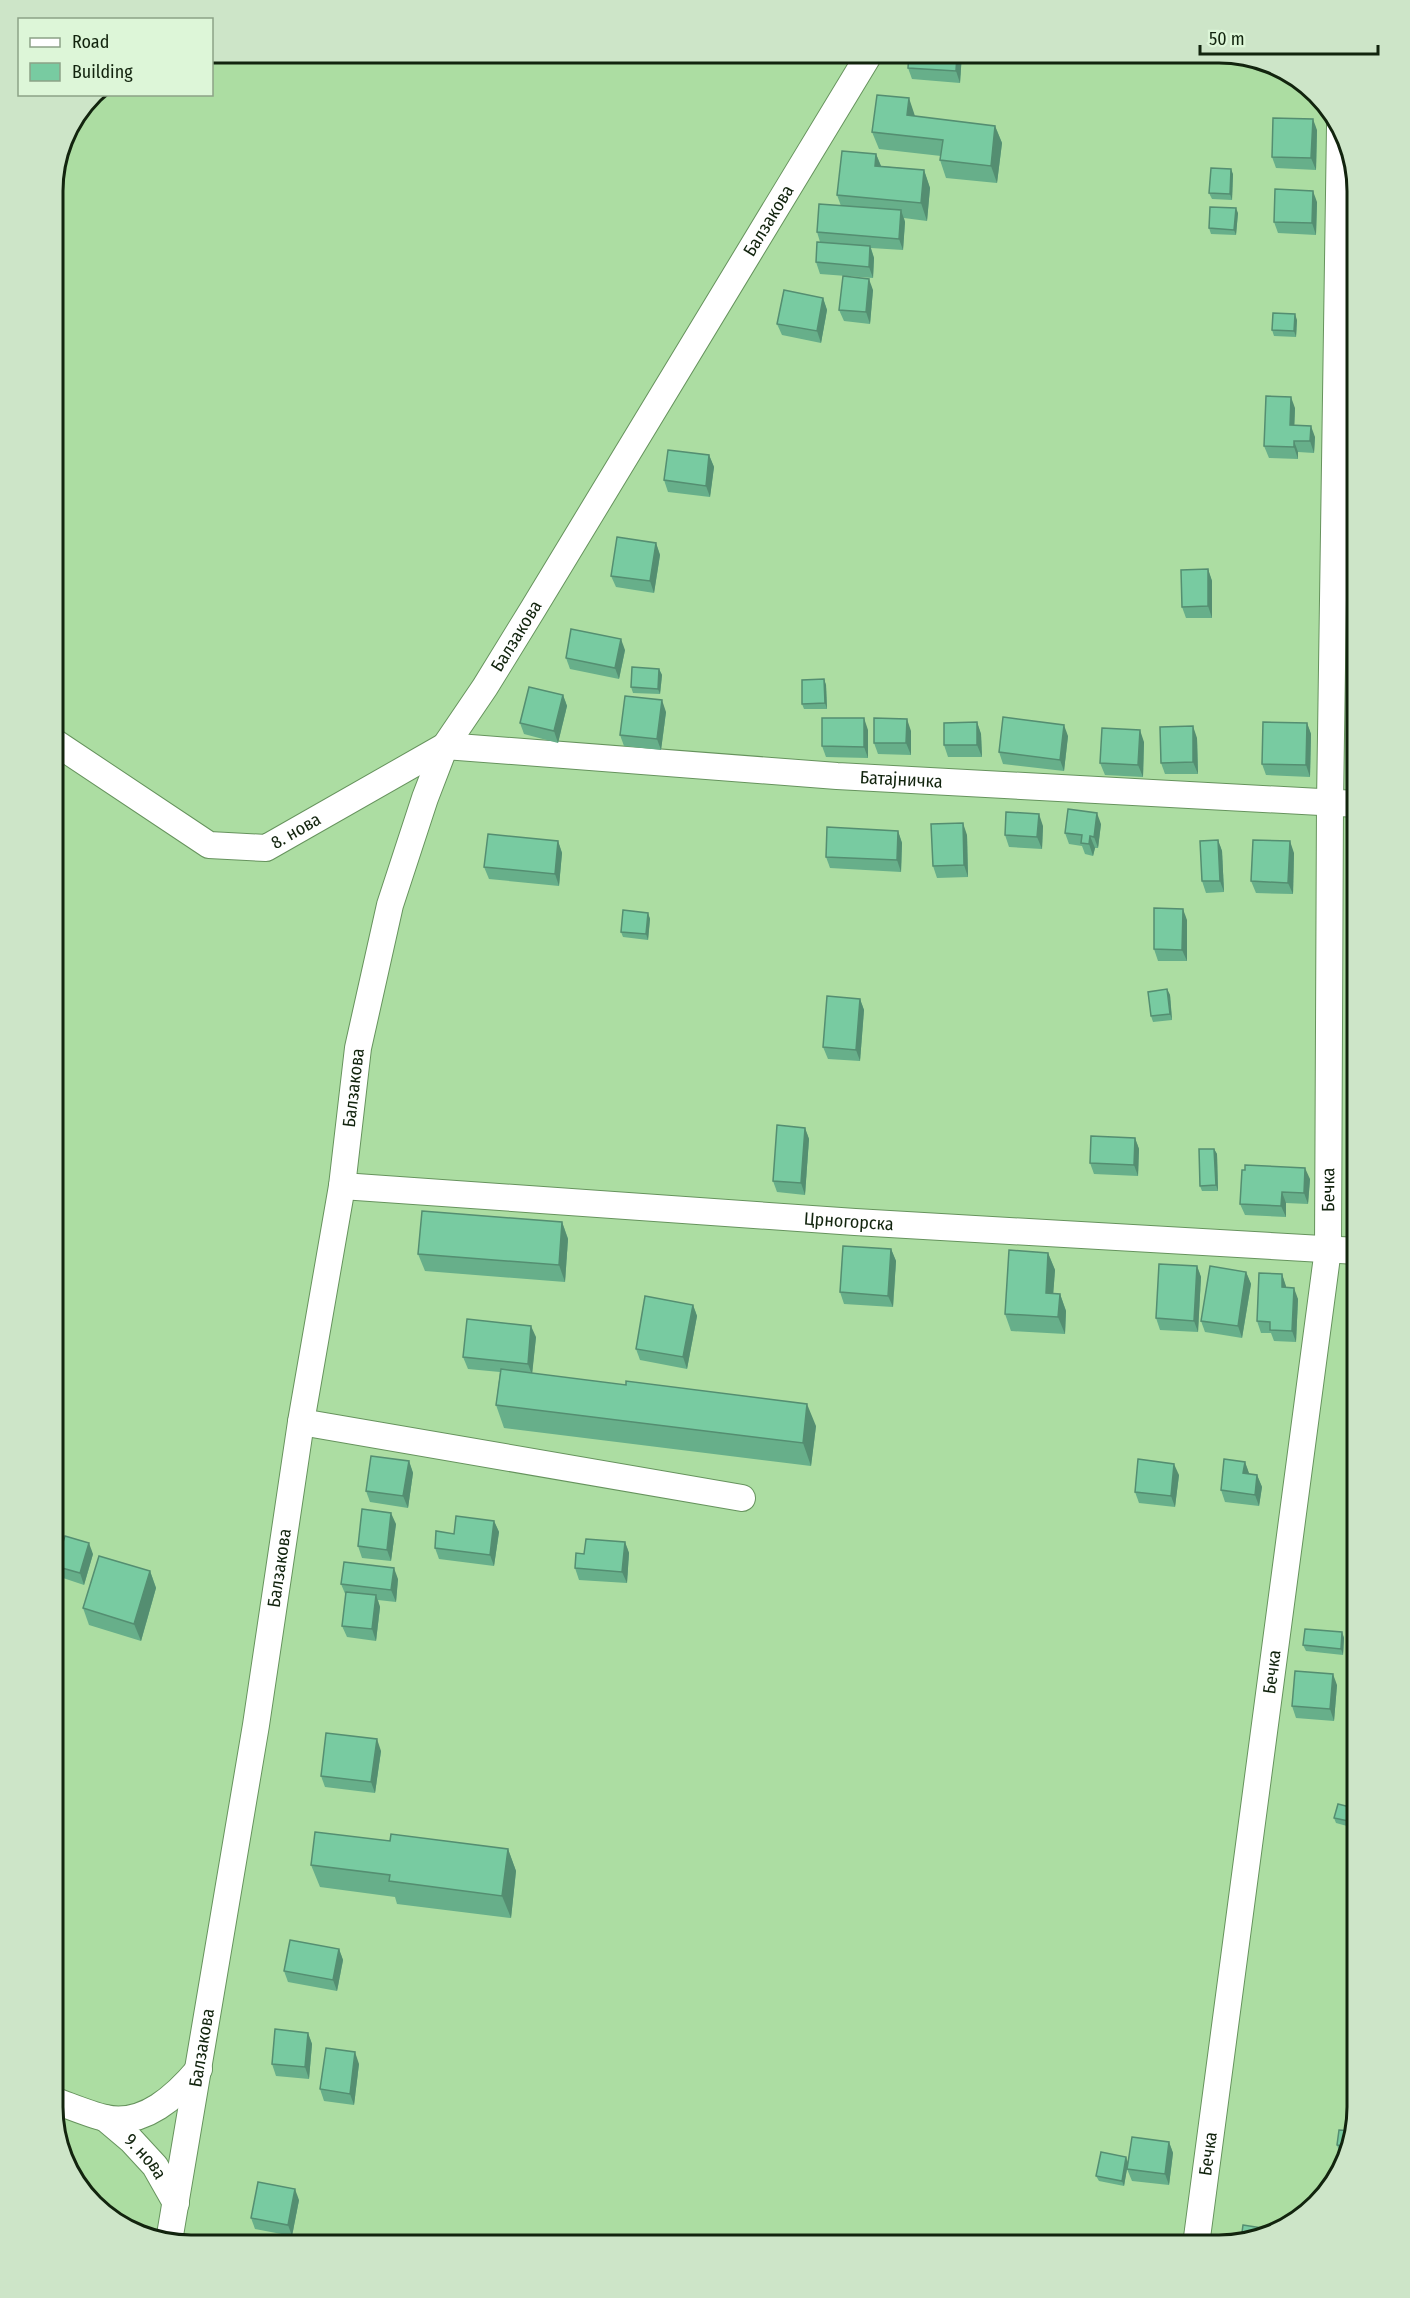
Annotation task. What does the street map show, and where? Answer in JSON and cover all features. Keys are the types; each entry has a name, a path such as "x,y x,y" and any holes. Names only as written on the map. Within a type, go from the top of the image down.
{"street":[{"name":"Балзакова","path":"170,2234 200,2069 256,1725 301,1422 342,1186 358,1048 390,905 445,746 485,687 544,591 864,63"},
{"name":"Бечка","path":"1197,2235 1328,1249 1330,803 1340,149"},
{"name":"8. нова","path":"63,748 209,845 266,848 445,746"},
{"name":"Батајничка","path":"445,746 837,776 1347,804"},
{"name":"Црногорска","path":"342,1186 843,1221 1347,1250"},
{"path":"301,1422 742,1498"},
{"name":"9. нова","path":"63,2104 105,2118 121,2120 161,2106 180,2092 200,2069"},
{"name":"9. нова","path":"105,2118 132,2140 155,2166 176,2203"}],"building":[{"path":"908,63 956,63 956,71 908,68"},
{"path":"877,95 909,98 907,115 995,126 991,166 940,160 943,140 872,132"},
{"path":"1273,118 1313,119 1311,158 1272,157"},
{"path":"842,151 876,154 875,166 924,170 921,203 837,195"},
{"path":"1211,168 1231,169 1230,194 1209,193"},
{"path":"1275,189 1313,191 1312,223 1274,222"},
{"path":"819,204 901,210 899,239 817,232"},
{"path":"1210,207 1236,208 1234,230 1209,228"},
{"path":"817,242 870,246 869,267 816,262"},
{"path":"843,276 869,279 866,312 839,310"},
{"path":"784,290 823,298 817,331 777,324"},
{"path":"1273,313 1295,314 1294,331 1272,330"},
{"path":"1266,396 1291,397 1290,425 1311,426 1310,441 1294,441 1294,447 1264,446"},
{"path":"668,450 709,455 706,486 664,480"},
{"path":"617,537 656,543 650,581 611,576"},
{"path":"1208,569 1208,606 1182,607 1181,570"},
{"path":"571,629 621,639 615,668 566,658"},
{"path":"632,667 659,669 658,689 631,687"},
{"path":"824,679 825,703 802,704 802,680"},
{"path":"529,687 563,695 554,731 520,723"},
{"path":"625,696 662,700 657,739 620,735"},
{"path":"1003,717 1064,725 1060,760 999,752"},
{"path":"822,718 864,718 864,747 822,746"},
{"path":"874,718 907,719 906,743 874,743"},
{"path":"977,722 977,745 944,745 944,723"},
{"path":"1263,722 1307,723 1306,765 1262,764"},
{"path":"1193,726 1193,762 1161,763 1160,727"},
{"path":"1102,728 1140,730 1138,765 1100,763"},
{"path":"1068,809 1097,813 1094,837 1090,836 1089,844 1081,843 1082,835 1065,833"},
{"path":"1006,812 1039,814 1037,837 1005,835"},
{"path":"963,823 964,865 933,866 931,824"},
{"path":"827,827 898,831 897,860 826,857"},
{"path":"488,834 558,841 555,874 484,867"},
{"path":"1218,840 1220,881 1202,881 1200,841"},
{"path":"1253,840 1290,841 1288,883 1251,881"},
{"path":"1154,908 1183,909 1182,950 1154,949"},
{"path":"623,910 648,913 646,934 621,932"},
{"path":"1167,989 1170,1014 1151,1016 1148,992"},
{"path":"827,996 860,999 856,1050 823,1047"},
{"path":"777,1125 805,1128 801,1183 773,1181"},
{"path":"1091,1136 1135,1138 1134,1165 1090,1163"},
{"path":"1199,1149 1214,1149 1216,1185 1200,1186"},
{"path":"1245,1165 1305,1168 1304,1193 1282,1192 1281,1206 1240,1204 1242,1170 1245,1170"},
{"path":"422,1211 562,1222 559,1265 418,1254"},
{"path":"843,1246 891,1249 888,1296 840,1292"},
{"path":"1009,1250 1048,1253 1046,1293 1060,1294 1058,1317 1005,1314"},
{"path":"1159,1264 1197,1266 1194,1321 1156,1318"},
{"path":"1210,1266 1246,1272 1238,1326 1201,1321"},
{"path":"1259,1273 1282,1274 1282,1287 1294,1288 1292,1331 1270,1330 1270,1322 1257,1321"},
{"path":"645,1296 693,1305 683,1357 636,1349"},
{"path":"467,1319 531,1326 528,1364 463,1357"},
{"path":"501,1369 626,1385 626,1381 807,1404 803,1443 496,1405"},
{"path":"371,1456 409,1461 403,1496 366,1491"},
{"path":"1138,1459 1174,1464 1171,1496 1135,1492"},
{"path":"1224,1459 1245,1462 1243,1473 1257,1475 1255,1495 1221,1490"},
{"path":"362,1509 391,1513 387,1550 358,1546"},
{"path":"456,1516 494,1521 490,1555 435,1548 436,1531 454,1534"},
{"path":"65,1536 89,1543 80,1573 63,1568"},
{"path":"586,1539 625,1542 622,1572 575,1568 576,1553 584,1554"},
{"path":"99,1556 150,1571 134,1624 83,1608"},
{"path":"344,1562 394,1568 391,1590 341,1584"},
{"path":"346,1592 376,1595 372,1629 342,1626"},
{"path":"1305,1629 1342,1632 1341,1649 1303,1645"},
{"path":"1295,1671 1333,1674 1330,1709 1292,1706"},
{"path":"326,1733 377,1739 371,1782 321,1776"},
{"path":"1338,1804 1347,1806 1347,1821 1334,1818"},
{"path":"315,1832 390,1841 391,1834 508,1849 502,1896 389,1881 390,1875 311,1865"},
{"path":"290,1940 339,1949 333,1980 284,1971"},
{"path":"275,2029 308,2033 305,2067 272,2064"},
{"path":"326,2048 355,2052 350,2094 320,2089"},
{"path":"1339,2130 1345,2130 1341,2146 1337,2145"},
{"path":"1132,2137 1169,2142 1165,2174 1127,2169"},
{"path":"1101,2152 1126,2157 1122,2181 1096,2176"},
{"path":"258,2182 295,2189 288,2225 251,2218"},
{"path":"1243,2225 1261,2228 1244,2233 1242,2233"}]}
